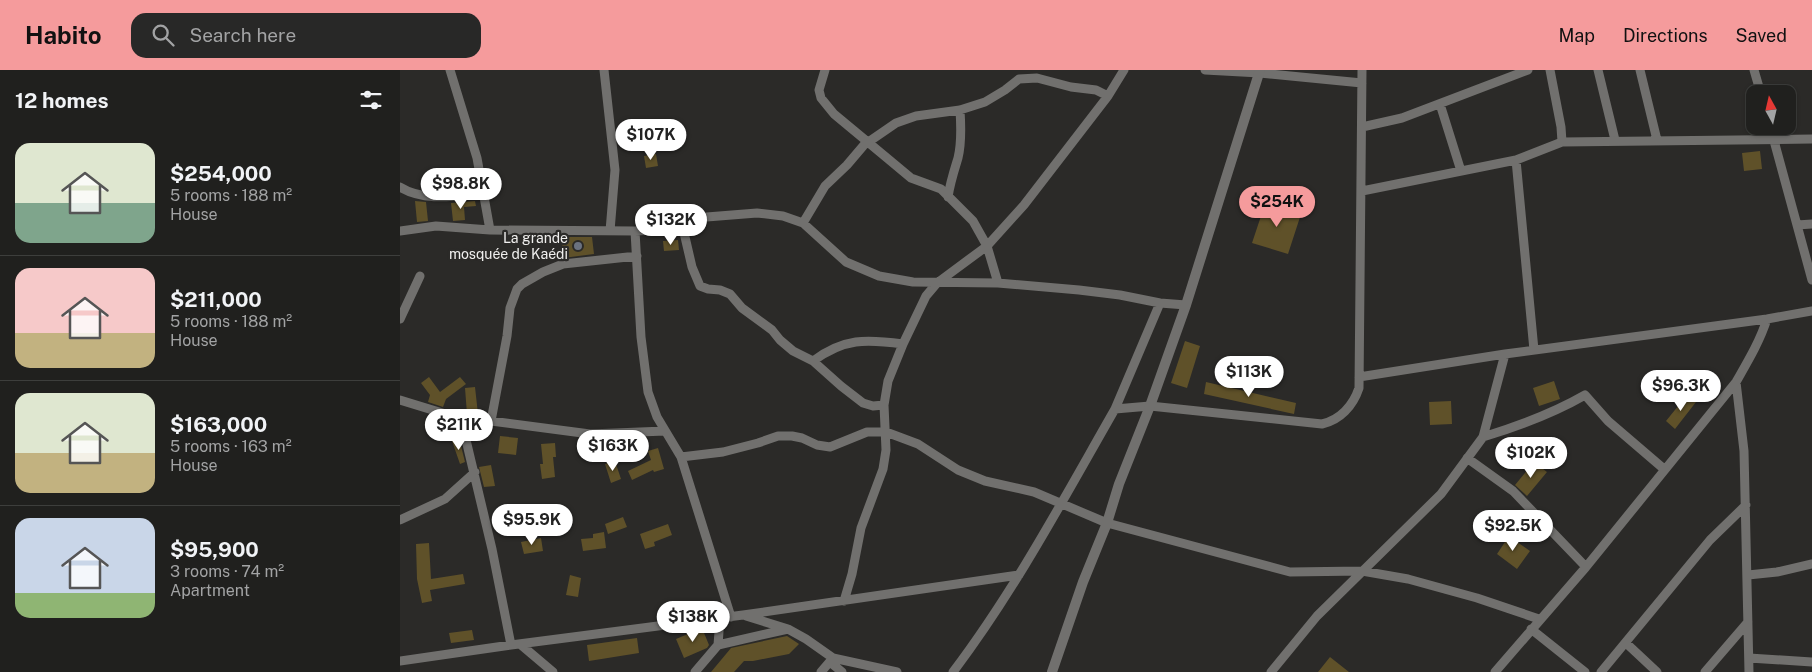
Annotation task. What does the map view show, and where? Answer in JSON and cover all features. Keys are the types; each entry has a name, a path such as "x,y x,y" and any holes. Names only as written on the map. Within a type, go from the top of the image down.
{"street":[{"path":"450,70 477,158 490,230"},
{"path":"604,70 616,170 610,231"},
{"path":"825,70 819,90 822,98 834,114 911,178 941,190 973,221 987,246 998,283"},
{"path":"844,601 852,574 861,528 883,469 886,432 884,405 888,381 926,296 937,283 987,246 1024,205 1108,96 1124,70"},
{"path":"1205,70 1260,72 1362,83"},
{"path":"1115,409 1150,406 1322,424 1332,422 1350,405 1359,388 1362,70"},
{"path":"1362,127 1402,118 1528,70"},
{"path":"1550,70 1562,142"},
{"path":"1598,70 1616,140"},
{"path":"1640,70 1657,140"},
{"path":"1754,70 1758,85"},
{"path":"1052,672 1083,582 1107,523 1119,484 1150,406 1186,305 1260,72"},
{"path":"803,223 825,186 847,166 868,142 896,123 916,116 960,110 985,102 1019,79 1037,78 1096,90 1108,96"},
{"path":"1440,104 1461,171"},
{"path":"948,197 958,156 961,130 960,110"},
{"path":"1773,135 1812,280"},
{"path":"1362,191 1516,160 1562,142 1812,139"},
{"path":"1516,160 1534,350"},
{"path":"400,187 406,191 428,196 483,194"},
{"path":"400,231 436,226 490,230 657,230 682,224 694,218 757,213 783,216 803,223 846,262 879,276 913,282 998,283 1079,290 1120,295 1160,303 1186,305"},
{"path":"682,224 692,267 700,286 730,294 742,308 772,330 793,351 813,361 863,403 873,406 884,405"},
{"path":"1797,225 1812,224"},
{"path":"635,231 641,337 648,392 657,417 681,457 731,617"},
{"path":"491,422 507,336 510,308 516,289 536,276 563,264 637,256"},
{"path":"400,319 420,276"},
{"path":"953,672 979,638 1019,575 1115,409 1160,303"},
{"path":"1359,377 1505,354 1767,319 1812,311"},
{"path":"1495,672 1530,629 1586,567 1736,382 1754,351 1767,319"},
{"path":"813,361 827,350 840,344 878,340 903,344"},
{"path":"1271,672 1317,616 1441,494 1483,437 1505,354"},
{"path":"1736,382 1744,451 1749,672"},
{"path":"1483,437 1522,425 1561,409 1585,396 1608,421 1664,469"},
{"path":"400,400 475,422 491,422 590,434 665,431"},
{"path":"462,419 515,644 553,672"},
{"path":"681,457 723,452 778,436 802,438 817,445 830,447 867,432 886,432 918,444 958,470 985,481 1034,492 1107,523 1290,572 1362,572 1408,578 1477,598 1539,619"},
{"path":"1467,458 1513,491 1586,567"},
{"path":"400,520 445,499 475,472"},
{"path":"1601,672 1710,540 1746,505"},
{"path":"1748,575 1777,572 1812,564"},
{"path":"400,661 515,644 731,617 1019,575"},
{"path":"743,615 788,629 806,638 842,672"},
{"path":"695,672 718,645 720,618"},
{"path":"1706,672 1748,622"},
{"path":"718,645 788,629"},
{"path":"1530,629 1585,672"},
{"path":"1626,643 1657,672"},
{"path":"1749,658 1812,662"},
{"path":"822,672 831,660"},
{"path":"831,660 897,672"}],"building":[{"path":"1760,151 1762,169 1744,171 1742,153"},
{"path":"656,154 658,166 646,168 644,156"},
{"path":"415,201 426,202 428,221 417,222"},
{"path":"475,201 476,206 464,207 465,220 453,221 451,203"},
{"path":"1275,203 1301,214 1288,254 1252,243 1265,204 1274,206"},
{"name":"La grande mosquée de Kaédi","path":"562,237 592,237 594,254 563,258"},
{"path":"678,240 679,250 664,251 663,241"},
{"path":"1185,341 1200,346 1187,388 1171,383"},
{"path":"429,377 440,392 460,377 466,384 446,399 443,407 428,402 430,395 421,383"},
{"path":"1554,381 1560,399 1539,406 1533,388"},
{"path":"1206,382 1296,403 1294,414 1204,394"},
{"path":"475,387 478,414 469,415 467,414 465,388"},
{"path":"1687,395 1696,402 1675,429 1666,421"},
{"path":"1451,401 1452,424 1430,425 1429,402"},
{"path":"500,436 518,438 516,455 498,453"},
{"path":"459,438 465,462 460,464 452,441"},
{"path":"555,443 556,457 553,457 555,477 542,479 540,464 543,464 541,444"},
{"path":"658,448 664,469 654,472 653,470 632,480 628,471 651,460 648,451"},
{"path":"615,461 621,479 611,483 605,464"},
{"path":"1534,462 1547,472 1527,496 1515,485"},
{"path":"491,465 495,486 484,487 479,467"},
{"path":"623,517 627,527 608,534 605,524"},
{"path":"668,524 672,535 654,542 655,546 645,549 640,534"},
{"path":"604,532 606,548 583,551 581,539 593,538 593,534"},
{"path":"1509,536 1530,551 1517,569 1497,554"},
{"path":"541,538 543,551 524,554 521,542"},
{"path":"429,543 431,579 463,574 465,584 430,590 432,601 422,603 417,579 416,544"},
{"path":"570,575 581,578 578,597 566,595"},
{"path":"702,628 709,645 707,648 684,658 676,639"},
{"path":"472,630 474,640 451,643 449,633"},
{"path":"787,636 799,644 789,654 744,661 734,672 711,672 731,648"},
{"path":"637,638 639,653 589,661 587,645"},
{"path":"1330,657 1349,672 1318,672"}],"place":[{"name":"La grande mosquée de Kaédi","path":"578,246"}]}
